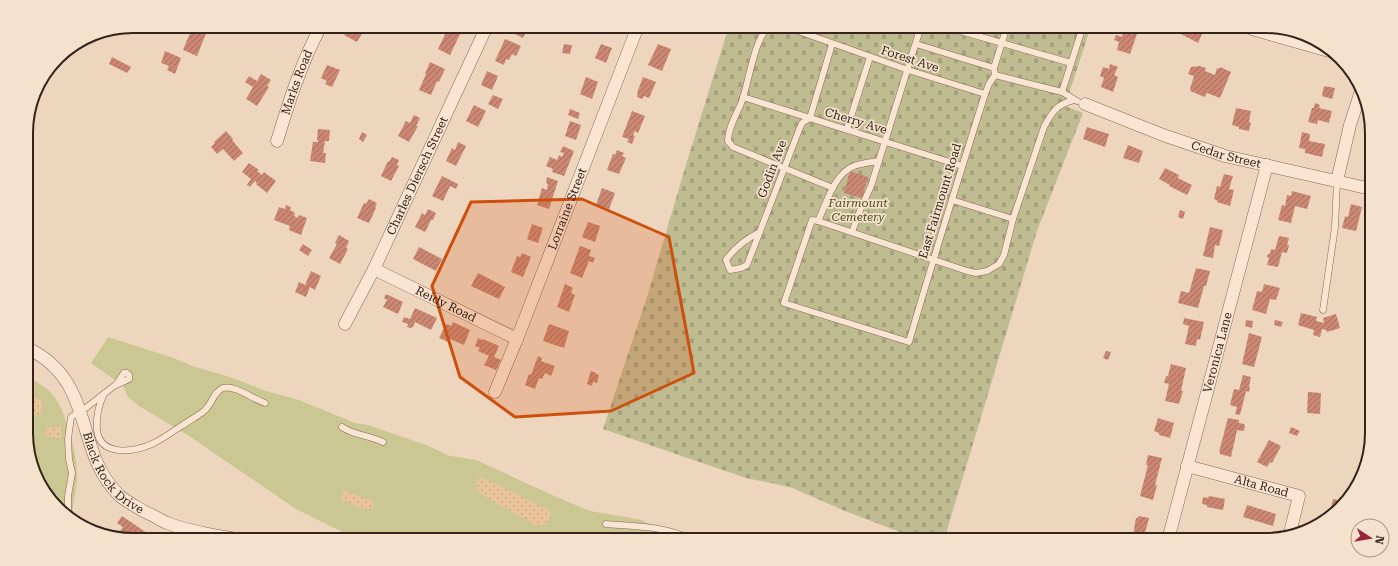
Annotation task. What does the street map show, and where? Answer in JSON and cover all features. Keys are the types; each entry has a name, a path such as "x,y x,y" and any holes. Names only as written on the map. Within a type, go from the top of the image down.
{"street":[{"name":"Marks Road","path":"277,142 298,76 317,33"},
{"name":"Charles Diersch Street","path":"345,324 374,269 484,33"},
{"name":"Lorraine Street","path":"495,392 635,33"},
{"path":"1266,33 1317,47"},
{"path":"1337,181 1350,125 1359,98"},
{"name":"Cedar Street","path":"1080,102 1163,135 1225,156 1365,188"},
{"name":"Veronica Lane","path":"1170,533 1267,165"},
{"name":"Reidy Road","path":"374,269 517,339"},
{"name":"Black Rock Drive","path":"33,351 43,357 59,370 71,388 98,464 107,482 120,496 138,508 166,522 203,533"},
{"name":"Alta Road","path":"1187,466 1300,496 1291,530"}],"lane":[{"path":"763,33 759,42 743,97 733,120 728,141 733,147 833,188"},
{"name":"Forest Ave","path":"803,33 908,70 985,94"},
{"path":"852,232 868,194 919,33"},
{"path":"967,33 1071,63"},
{"path":"1005,33 994,68 995,75 1062,92 1080,102"},
{"path":"1062,92 1081,33"},
{"path":"810,118 832,44"},
{"path":"916,44 994,68"},
{"path":"848,129 870,57"},
{"name":"East Fairmount Road","path":"815,220 784,303 909,342 933,259 985,94 995,75"},
{"name":"Cherry Ave","path":"743,97 962,166"},
{"path":"879,160 861,163 846,171 833,188 815,220 967,271 981,272 999,264 1004,255 1044,127 1050,115 1065,102 1080,102"},
{"name":"Godin Ave","path":"760,232 747,239 733,250 726,260 730,270 747,265 760,232 784,169 798,130 802,123 810,118"},
{"path":"1322,310 1335,227 1337,181"},
{"path":"952,200 1014,219"},
{"path":"68,509 68,496 72,473 69,458 68,434 71,417 116,385"},
{"path":"104,394 100,402 98,413 98,434 103,443 108,447 118,450 143,447 165,437 205,411 221,388 238,391 265,403"},
{"path":"342,427 350,433 371,437 383,442"},
{"path":"606,524 651,528 675,533"}],"highlighted area":[{"path":"582,199 669,237 694,373 611,411 515,417 460,377 432,286 471,202"}],"shaded area":[{"path":"108,337 171,357 192,366 230,377 266,391 299,400 355,423 368,425 426,445 450,456 476,460 590,511 642,520 666,533 344,533 296,509 189,436 139,406 128,397 123,386 91,363"},
{"path":"33,380 51,392 58,402 67,423 74,448 77,471 73,513 58,499 50,489 38,465 33,440"}],"sand":[{"path":"33,397 40,399 42,403 41,413 37,416 34,415"},
{"path":"60,425 62,428 61,437 47,437 45,432 47,427 53,428"},
{"path":"479,477 497,484 549,510 551,515 549,520 543,525 535,525 481,494 476,488 476,483"},
{"path":"343,491 370,500 374,504 373,507 366,510 342,500 341,497"}],"green space":[{"name":"Fairmount Cemetery","path":"727,33 1089,33 1065,106 1083,113 1037,231 946,533 903,533 845,511 790,487 746,478 603,429 647,297"}],"building":[{"path":"190,33 206,33 197,56 183,50"},
{"path":"345,33 362,33 357,42 344,35"},
{"path":"446,33 461,33 450,55 438,49"},
{"path":"513,33 526,33 523,38"},
{"path":"1123,33 1137,33 1130,54 1117,50 1119,42 1114,40 1116,35 1122,37"},
{"path":"1179,33 1203,33 1198,43"},
{"path":"505,39 521,46 516,56 512,54 509,60 506,59 504,65 495,61"},
{"path":"564,44 572,45 570,54 562,53"},
{"path":"601,44 612,48 606,63 595,58"},
{"path":"658,44 671,49 662,71 648,65"},
{"path":"165,51 181,58 175,74 167,70 169,66 161,63"},
{"path":"112,57 131,67 127,73 109,64"},
{"path":"430,62 445,69 439,82 437,81 431,95 419,90"},
{"path":"1110,64 1118,67 1114,75 1118,77 1113,92 1101,87 1104,78 1100,76 1103,67 1109,69"},
{"path":"327,65 340,70 332,87 325,84 327,81 321,78"},
{"path":"1200,66 1206,68 1205,71 1215,75 1217,68 1219,69 1220,67 1231,72 1220,98 1207,93 1205,97 1190,91 1194,76 1188,74 1191,67"},
{"path":"487,71 498,76 492,90 481,85"},
{"path":"261,74 271,80 267,86 269,87 257,106 246,99 253,87 245,82 249,76 257,81"},
{"path":"586,77 598,82 592,99 580,94"},
{"path":"643,77 656,82 649,98 644,96 642,99 637,97 637,93"},
{"path":"1324,86 1335,88 1332,99 1322,96"},
{"path":"493,95 503,99 498,109 488,104"},
{"path":"1315,103 1320,105 1319,108 1332,111 1329,123 1318,120 1317,124 1308,122"},
{"path":"474,105 486,111 478,127 466,121"},
{"path":"1236,108 1251,111 1249,131 1239,129 1239,127 1232,125"},
{"path":"570,109 580,113 578,119 568,115"},
{"path":"632,111 645,116 638,133 635,131 633,135 635,136 632,144 627,142 629,139 622,137"},
{"path":"414,115 420,118 416,126 418,126 409,142 398,136 406,121 410,123"},
{"path":"570,121 581,125 576,140 565,136"},
{"path":"1087,127 1109,134 1105,147 1083,139"},
{"path":"318,129 330,130 329,141 325,141 323,153 326,153 325,163 310,161 313,142 318,142"},
{"path":"226,131 243,153 234,161 223,149 217,154 211,147 215,143 214,142"},
{"path":"362,132 367,135 363,142 359,139"},
{"path":"1302,132 1310,134 1309,141 1325,144 1322,157 1305,153 1305,149 1299,148"},
{"path":"458,142 466,146 456,166 446,161 452,148 455,150"},
{"path":"1128,145 1143,151 1139,163 1123,158"},
{"path":"563,146 574,151 564,176 552,172 553,169 546,166 550,157 557,160 559,155 562,157 564,153 560,152"},
{"path":"617,150 624,153 622,156 626,158 619,174 607,170 613,154 615,155"},
{"path":"392,157 399,160 397,165 399,166 391,181 381,176 388,161 389,162"},
{"path":"249,163 259,170 257,171 262,175 264,172 276,181 267,193 256,184 257,183 255,181 250,187 247,185 251,179 242,172"},
{"path":"1165,168 1179,175 1178,178 1192,185 1187,195 1159,179"},
{"path":"850,171 868,177 862,198 844,193"},
{"path":"1224,174 1233,176 1229,189 1234,190 1230,206 1217,202 1217,200 1214,199 1217,186 1220,187"},
{"path":"442,176 458,184 456,189 450,186 443,201 432,196"},
{"path":"547,177 558,181 549,209 537,205 542,188 547,190"},
{"path":"602,188 615,193 609,209 596,205"},
{"path":"1292,191 1311,196 1307,209 1295,206 1291,223 1278,220 1282,205 1285,206 1287,195 1291,196"},
{"path":"369,199 377,203 369,223 357,218 364,203 366,204"},
{"path":"1351,204 1362,207 1356,231 1342,228 1345,216 1348,217"},
{"path":"286,205 291,207 290,210 295,213 294,216 298,218 299,215 307,218 301,235 289,230 290,226 274,220 279,207 285,209"},
{"path":"428,209 436,213 425,232 415,227 422,213 425,215"},
{"path":"1180,210 1185,212 1183,219 1178,217"},
{"path":"588,222 600,226 595,242 582,237"},
{"path":"532,224 543,228 538,243 527,239"},
{"path":"1210,227 1223,230 1219,246 1215,245 1213,258 1203,256"},
{"path":"339,235 349,241 346,248 348,249 340,264 329,258 337,244 335,243"},
{"path":"1279,236 1289,238 1287,253 1282,252 1278,267 1267,265 1269,258 1267,257 1268,254 1270,254 1271,249 1275,250"},
{"path":"303,244 312,250 308,256 299,250"},
{"path":"580,246 591,250 589,256 595,258 593,263 589,261 582,278 570,273"},
{"path":"419,247 442,259 436,271 413,259"},
{"path":"522,253 531,257 523,277 511,272 517,256 520,257"},
{"path":"1196,268 1210,271 1198,308 1178,303 1181,291 1189,293"},
{"path":"311,271 321,276 315,290 310,287 306,297 295,292 299,282 305,285"},
{"path":"478,273 505,287 499,299 471,286"},
{"path":"565,284 573,288 571,293 575,295 569,312 557,307"},
{"path":"1264,284 1280,288 1276,300 1270,299 1266,314 1252,310 1257,291 1262,292"},
{"path":"386,294 403,302 398,314 383,307 387,300 384,298"},
{"path":"415,308 437,318 431,330 415,322 413,327 410,328 407,327 408,324 402,322 404,317 410,319"},
{"path":"1301,313 1317,317 1316,321 1324,323 1323,318 1336,314 1340,328 1327,332 1326,330 1322,329 1320,337 1313,335 1314,330 1298,325"},
{"path":"1184,318 1204,322 1200,340 1197,339 1196,346 1185,344 1189,326 1183,324"},
{"path":"1246,320 1253,321 1252,328 1245,326"},
{"path":"1275,320 1283,322 1281,327 1274,325"},
{"path":"453,322 470,330 464,345 450,339 448,342 439,338 446,324 451,326"},
{"path":"549,324 569,331 564,348 543,341"},
{"path":"1249,333 1262,337 1254,367 1242,364"},
{"path":"478,338 499,346 494,357 501,360 496,370 484,365 489,356 478,351 480,348 475,346"},
{"path":"1106,351 1111,352 1108,360 1103,358"},
{"path":"538,356 542,358 541,361 555,366 551,376 545,373 542,379 539,378 535,389 525,385 529,374 531,375"},
{"path":"1171,364 1186,368 1181,391 1183,391 1179,404 1165,401 1169,384 1164,383 1166,376 1168,376"},
{"path":"591,371 599,375 597,383 593,382 592,386 587,384"},
{"path":"1243,375 1251,377 1249,392 1246,391 1240,415 1235,414 1237,407 1230,405 1234,389 1239,390"},
{"path":"1308,392 1321,393 1320,414 1307,413"},
{"path":"1158,418 1174,423 1170,438 1159,435 1159,433 1154,431"},
{"path":"1228,418 1239,420 1239,423 1244,424 1245,426 1243,431 1237,430 1231,457 1220,454 1219,452"},
{"path":"1291,427 1300,431 1297,436 1289,433"},
{"path":"1269,440 1281,446 1272,463 1270,462 1267,467 1257,462"},
{"path":"1148,455 1162,458 1153,500 1140,496 1148,465 1146,465"},
{"path":"1209,496 1225,499 1223,510 1207,507 1207,505 1202,504 1203,497 1208,498"},
{"path":"1339,497 1341,497 1336,504 1331,508 1333,499 1339,500"},
{"path":"1247,505 1276,514 1273,526 1243,517"},
{"path":"122,516 147,533 120,532 123,527 117,523"},
{"path":"1139,516 1149,518 1145,533 1133,533 1136,518"}]}
